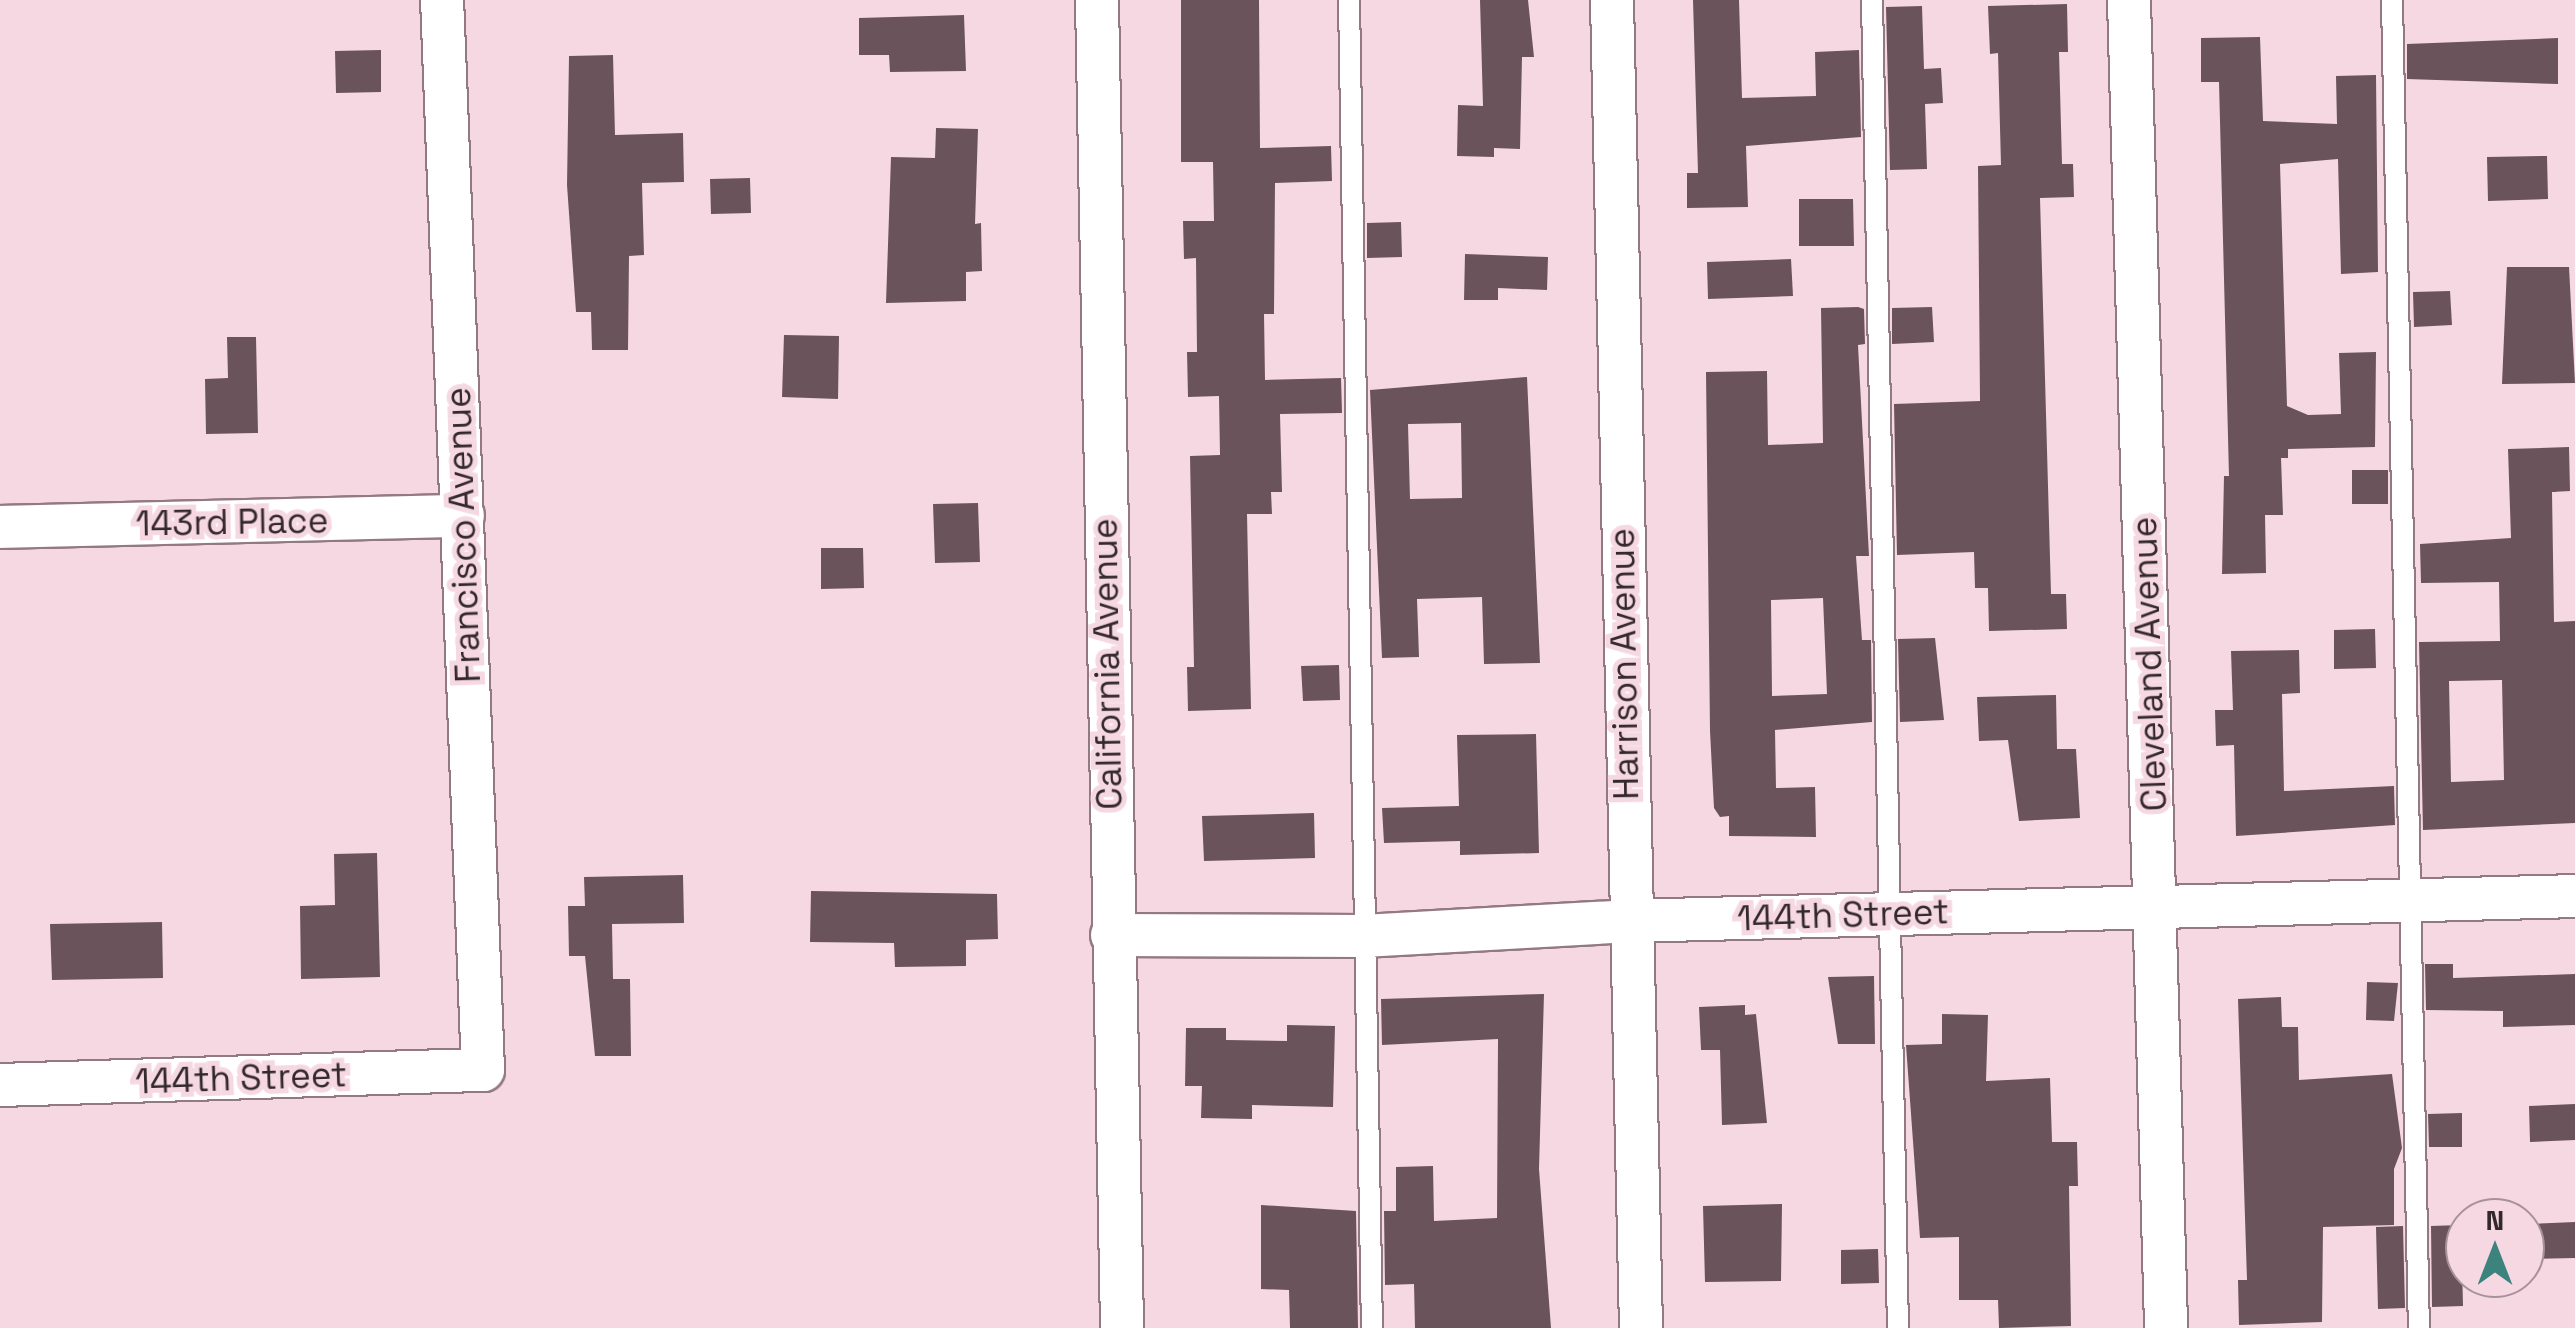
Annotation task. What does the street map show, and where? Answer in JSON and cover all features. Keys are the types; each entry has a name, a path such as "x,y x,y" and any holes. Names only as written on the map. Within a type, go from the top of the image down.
{"street":[{"name":"Francisco Avenue","path":"442,0 483,1070"},
{"name":"California Avenue","path":"1096,0 1122,1328"},
{"name":"Harrison Avenue","path":"1612,0 1629,921 1641,1328"},
{"name":"Cleveland Avenue","path":"2129,0 2166,1328"},
{"name":"143rd Place","path":"0,527 463,516"},
{"name":"144th Street","path":"1112,935 1363,936 1629,921 2575,896"},
{"name":"144th Street","path":"0,1085 483,1070"}],"lane":[{"path":"1349,0 1372,1328"},
{"path":"1872,0 1898,1328"},
{"path":"2392,0 2419,1328"}],"building":[{"path":"1181,0 1259,0 1260,148 1331,146 1332,181 1275,183 1274,314 1264,314 1265,380 1341,378 1342,413 1280,414 1282,492 1271,492 1272,514 1247,514 1251,709 1188,711 1187,667 1194,667 1190,456 1220,455 1219,396 1188,397 1187,352 1197,352 1196,258 1184,259 1183,221 1214,221 1213,162 1181,162"},
{"path":"1480,0 1528,0 1534,57 1522,57 1520,149 1494,148 1494,157 1457,156 1458,105 1483,106"},
{"path":"1693,0 1739,0 1742,98 1816,96 1815,52 1859,50 1861,137 1746,146 1748,207 1687,208 1687,173 1698,173"},
{"path":"2067,4 2068,52 2059,52 2062,164 2073,164 2074,197 2040,198 2051,594 2066,594 2067,629 1989,631 1988,588 1975,588 1974,552 1897,555 1894,404 1980,401 1978,166 2001,165 1998,53 1990,54 1988,6"},
{"path":"1922,6 1924,69 1941,68 1943,103 1925,104 1927,169 1890,170 1886,7"},
{"path":"964,15 966,71 890,72 889,55 859,55 859,18"},
{"path":"2260,37 2263,121 2337,124 2336,76 2376,75 2378,272 2341,274 2338,159 2280,164 2287,406 2308,415 2341,414 2339,353 2376,352 2375,447 2288,449 2288,458 2281,458 2283,515 2265,515 2266,573 2222,574 2224,476 2229,476 2219,82 2201,82 2201,38"},
{"path":"2558,38 2558,84 2407,79 2407,44"},
{"path":"381,50 381,92 336,93 335,51"},
{"path":"613,55 615,135 683,133 684,182 642,183 644,255 629,256 628,350 592,350 591,312 576,312 567,185 569,56"},
{"path":"936,128 978,129 975,224 981,223 982,271 966,272 966,301 886,303 891,157 935,158"},
{"path":"2547,156 2548,199 2488,201 2487,157"},
{"path":"750,178 751,213 711,214 710,179"},
{"path":"1799,199 1853,199 1854,246 1799,246"},
{"path":"1401,222 1402,257 1367,258 1367,223"},
{"path":"1465,254 1548,257 1547,290 1498,288 1498,300 1464,300"},
{"path":"1791,259 1793,296 1708,299 1707,262"},
{"path":"2507,267 2569,267 2575,383 2502,384"},
{"path":"2450,291 2452,325 2414,327 2413,292"},
{"path":"1932,307 1934,342 1892,344 1892,308"},
{"path":"1821,308 1864,309 1865,344 1858,345 1869,556 1856,556 1862,640 1871,640 1872,722 1775,730 1776,788 1815,787 1816,837 1729,836 1729,816 1720,817 1714,808 1710,731 1706,372 1767,371 1768,445 1823,443","holes":["1823,598 1827,694 1772,696 1771,600"]},
{"path":"784,335 839,336 838,399 782,397"},
{"path":"227,337 256,337 258,433 206,434 205,379 228,378"},
{"path":"1527,377 1540,663 1484,664 1482,597 1417,599 1419,657 1382,658 1370,390","holes":["1461,423 1462,498 1410,499 1408,424"]},
{"path":"2569,447 2570,491 2552,492 2554,622 2575,621 2575,823 2423,830 2419,642 2500,641 2499,582 2421,583 2420,544 2511,538 2508,449","holes":["2502,680 2504,780 2451,782 2449,681"]},
{"path":"2352,470 2388,470 2388,504 2352,504"},
{"path":"978,503 980,562 935,563 933,504"},
{"path":"821,548 863,548 864,588 821,589"},
{"path":"2375,629 2376,668 2334,669 2334,630"},
{"path":"1935,638 1944,720 1900,722 1898,639"},
{"path":"2299,650 2300,693 2282,694 2284,791 2394,786 2395,825 2236,836 2234,745 2216,746 2215,710 2233,710 2231,651"},
{"path":"1339,665 1340,700 1303,701 1301,666"},
{"path":"2056,695 2057,749 2076,749 2080,818 2019,821 2008,740 1979,741 1977,697"},
{"path":"1536,734 1539,853 1460,855 1460,841 1384,843 1382,808 1459,806 1457,735"},
{"path":"1314,813 1315,858 1204,861 1202,816"},
{"path":"377,853 380,977 301,979 300,906 335,905 334,854"},
{"path":"683,875 684,923 612,924 613,979 630,979 631,1056 595,1056 585,956 569,956 568,906 585,906 584,877"},
{"path":"811,891 997,894 998,939 966,940 966,966 895,967 894,943 810,942"},
{"path":"162,922 163,978 52,980 50,924"},
{"path":"2425,964 2453,964 2453,978 2575,974 2575,1025 2503,1027 2503,1011 2426,1010"},
{"path":"1874,976 1875,1044 1838,1044 1828,977"},
{"path":"2367,982 2398,983 2394,1021 2366,1020"},
{"path":"1544,994 1539,1169 1551,1328 1415,1328 1414,1284 1385,1285 1384,1211 1396,1211 1396,1167 1433,1166 1434,1221 1497,1218 1498,1039 1382,1045 1381,999"},
{"path":"2281,997 2282,1027 2298,1027 2299,1080 2392,1074 2402,1148 2394,1169 2394,1225 2323,1227 2322,1322 2239,1325 2238,1280 2247,1280 2238,999"},
{"path":"1745,1005 1745,1015 1756,1014 1767,1123 1722,1125 1720,1050 1701,1050 1699,1007"},
{"path":"1942,1014 1988,1015 1986,1081 2050,1078 2052,1142 2077,1142 2078,1186 2069,1186 2071,1326 1999,1328 1998,1300 1959,1300 1959,1237 1920,1238 1906,1045 1942,1044"},
{"path":"1287,1025 1335,1026 1333,1107 1252,1105 1252,1119 1201,1118 1202,1086 1185,1086 1186,1028 1226,1028 1226,1040 1287,1041"},
{"path":"2575,1104 2575,1140 2530,1142 2529,1106"},
{"path":"2462,1113 2462,1147 2429,1147 2428,1114"},
{"path":"1782,1204 1781,1281 1705,1282 1703,1206"},
{"path":"1261,1205 1356,1211 1358,1328 1290,1328 1289,1290 1261,1289"},
{"path":"2575,1222 2575,1258 2545,1259 2545,1223"},
{"path":"2403,1226 2405,1308 2378,1309 2376,1227"},
{"path":"2431,1226 2445,1226 2445,1298 2463,1298 2463,1306 2432,1307"},
{"path":"1878,1249 1879,1283 1841,1284 1841,1250"}]}
